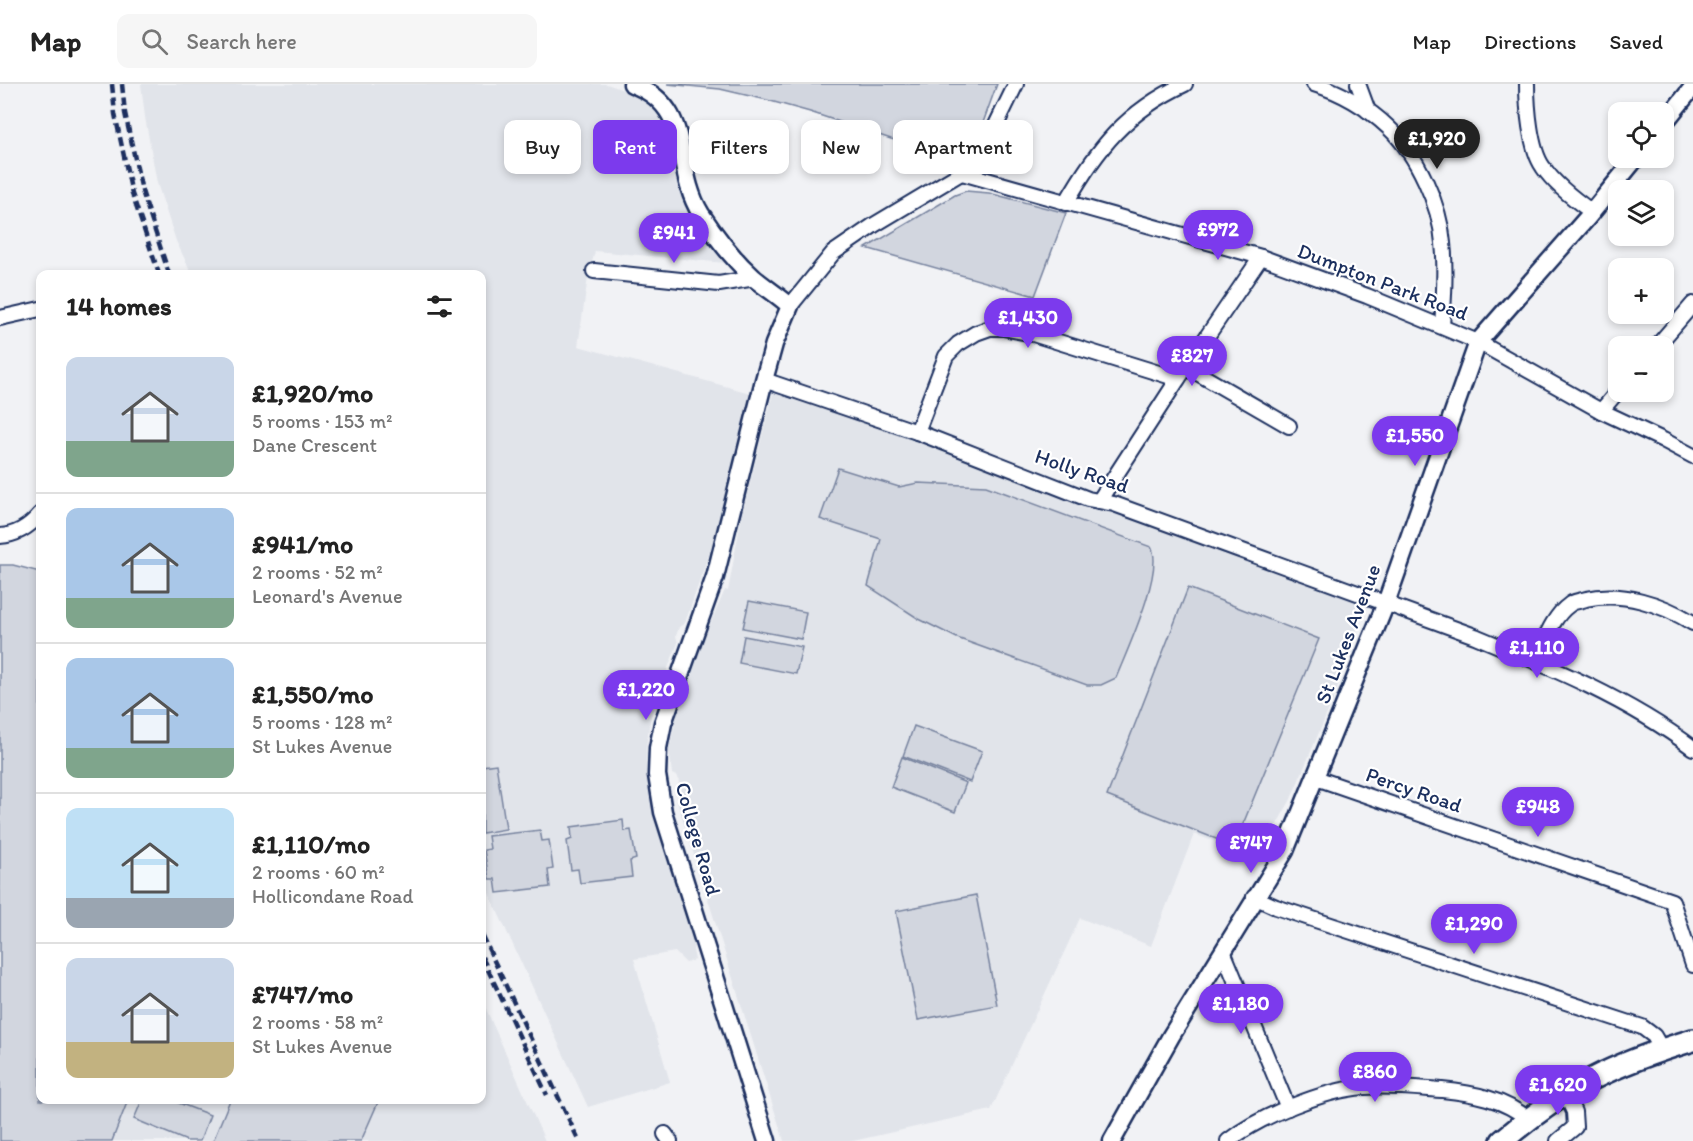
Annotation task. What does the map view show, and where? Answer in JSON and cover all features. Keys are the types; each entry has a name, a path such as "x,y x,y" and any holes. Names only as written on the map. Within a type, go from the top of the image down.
{"main road":[{"path":"1502,1141 1565,1093 1599,1074 1693,1040"}],"street":[{"path":"632,84 657,98 671,113 679,135 682,162 689,188 700,213 726,248 755,278 790,306"},
{"name":"College Road","path":"998,120 1016,84"},
{"path":"1066,203 1080,178 1113,133 1161,95 1185,84"},
{"path":"1314,84 1330,89 1368,111 1390,129 1408,153 1430,190 1438,214 1443,243 1442,326"},
{"path":"1358,84 1368,111"},
{"path":"1527,84 1527,112 1542,167 1592,212"},
{"path":"1674,111 1693,87"},
{"name":"St Lukes Avenue","path":"1112,1141 1171,1036 1254,897 1269,878 1285,851 1386,603 1478,342 1628,168"},
{"name":"College Road","path":"767,1141 663,812 657,775 658,748 663,723 715,577 764,380 774,344 790,306 833,253 874,225 960,174"},
{"name":"Dumpton Park Road","path":"965,174 1261,257 1367,296 1478,342 1601,411 1693,456"},
{"path":"1099,501 1261,257"},
{"path":"594,272 719,284 755,278"},
{"path":"1666,336 1693,304"},
{"path":"0,318 36,310"},
{"path":"917,432 945,356 958,344 990,328 1033,334 1178,379"},
{"path":"1186,367 1289,426"},
{"name":"Holly Road","path":"764,380 917,432 1088,499 1114,504 1535,660 1626,706 1693,748"},
{"path":"1601,411 1609,402"},
{"path":"0,536 20,531 36,519"},
{"path":"1535,660 1558,617 1570,603 1595,597 1643,601 1668,609 1693,623"},
{"name":"Percy Road","path":"1316,778 1672,901 1693,965"},
{"path":"1254,897 1276,907 1642,1027 1654,1036 1662,1050"},
{"path":"1223,951 1288,1108"},
{"path":"1228,1141 1288,1108 1361,1087 1398,1086 1473,1093 1512,1108 1528,1119"},
{"path":"1558,1141 1575,1127 1574,1112 1565,1093"}],"shaded area":[{"path":"141,84 607,84 648,103 659,116 661,120 593,120 593,174 677,174 677,171 686,198 706,235 726,263 595,251 588,277 578,346 750,393 713,543 685,623 679,627 676,636 678,643 659,690 650,720 646,748 647,771 655,820 695,938 693,950 695,960 686,963 675,952 634,959 670,1082 588,1107 486,887 486,270 190,270 176,241 157,183"},
{"path":"667,84 997,84 984,120 893,120 893,140 881,136 881,120 834,120 720,89"},
{"path":"966,191 989,193 1066,213 1035,296 866,248 955,195"},
{"path":"773,393 877,427 1365,603 1334,697 1290,801 1258,858 1194,834 1151,946 1080,918 991,1110 853,1141 784,1141 678,804 680,788 678,777 672,774 669,749 678,710 701,645 725,590 728,591 742,514"},
{"path":"838,468 899,487 918,483 986,486 1151,547 1154,558 1149,592 1116,678 1101,685 1087,685 957,638 919,619 868,586 881,539 820,519"},
{"path":"0,565 13,565 36,571 36,1104 126,1104 112,1141 0,1141"},
{"path":"1188,588 1319,639 1234,846 1107,796"},
{"path":"749,601 806,612 801,639 743,628"},
{"path":"744,636 802,647 796,674 739,663"},
{"path":"914,726 982,751 970,782 903,756"},
{"path":"902,757 966,783 955,812 891,787"},
{"path":"496,764 506,829 486,832 486,765"},
{"path":"623,820 624,831 631,830 636,859 630,861 632,877 580,883 578,869 571,870 567,841 572,839 571,827"},
{"path":"540,830 542,841 549,840 553,869 548,870 550,887 497,893 495,879 489,879 486,862 486,850 490,849 488,836"},
{"path":"976,895 997,1005 918,1020 896,911"},
{"path":"486,1009 545,1141 112,1141 126,1104 486,1104"},
{"path":"140,1104 181,1104 210,1115 200,1141 187,1141 134,1119"},
{"path":"228,1104 377,1104 361,1141 213,1141"}],"railway":[{"path":"112,84 115,114 132,194 158,270"},
{"path":"122,84 125,113 142,191 168,270"},
{"path":"486,943 579,1141"},
{"path":"486,965 547,1095"}]}
